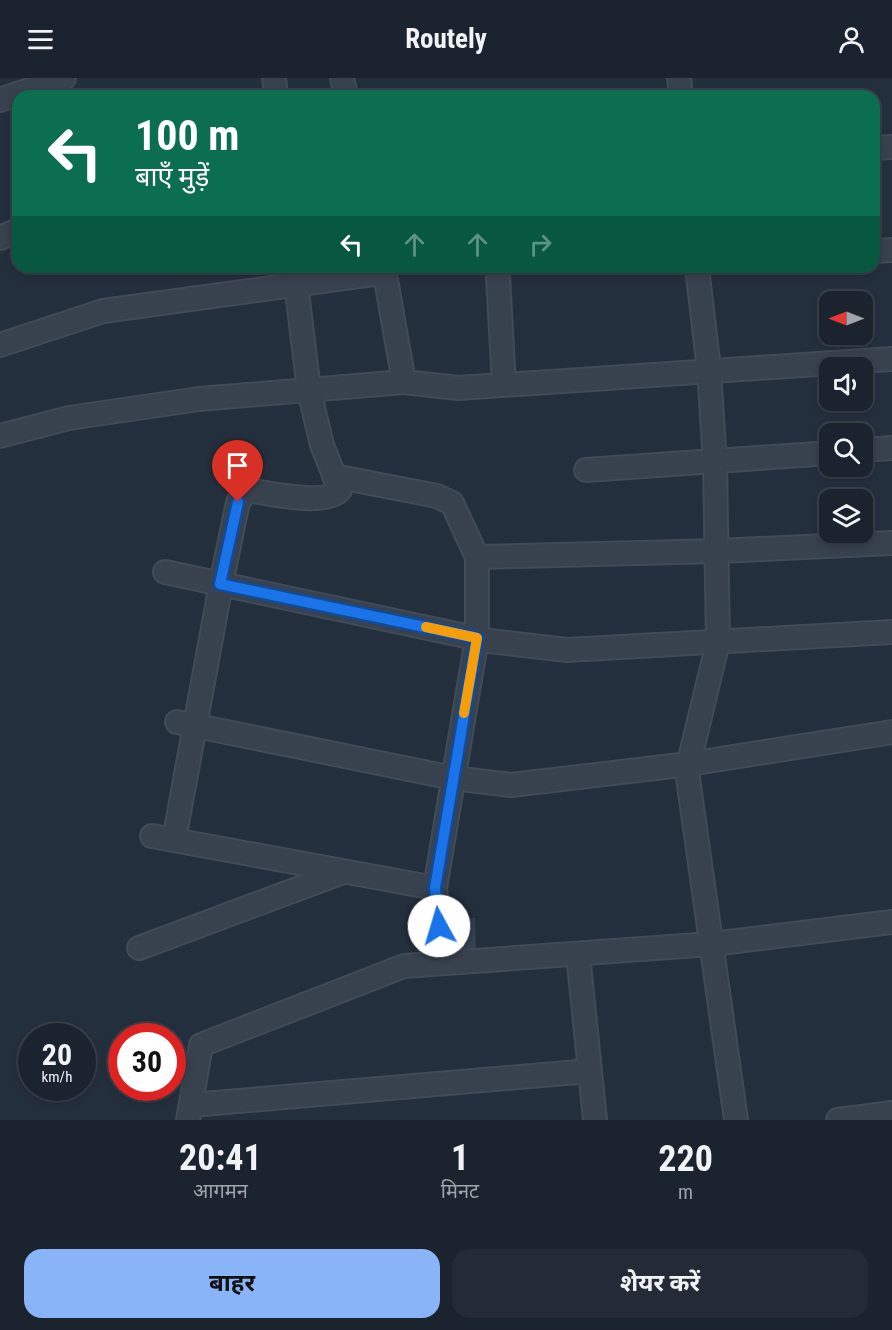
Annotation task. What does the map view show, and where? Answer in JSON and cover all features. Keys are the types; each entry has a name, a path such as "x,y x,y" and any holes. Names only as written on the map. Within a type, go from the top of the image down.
{"street":[{"path":"29,90 64,78"},
{"path":"698,273 709,370 715,463 718,642 687,771 736,1120"},
{"path":"0,345 103,310 295,276 373,274 383,276 387,280 404,382"},
{"path":"295,276 309,390 322,445 340,490 335,495 320,499 246,492 238,502 186,724 163,838 435,888"},
{"path":"498,277 504,384"},
{"path":"0,436 81,416 199,399 404,382 458,388 892,359"},
{"path":"873,449 892,448"},
{"path":"586,470 715,463 819,454"},
{"path":"334,476 437,496 452,503 477,557 477,638 435,888 444,963"},
{"path":"477,557 718,551 892,543"},
{"path":"165,572 477,638 567,651 892,632"},
{"path":"186,724 453,778 512,785 689,764 892,732"},
{"path":"139,948 344,871"},
{"path":"590,1071 190,1112 201,1045 404,966 711,944 892,922"},
{"path":"578,954 595,1120"},
{"path":"838,1120 892,1113"}],"building":[{"path":"455,918 475,918 476,950 456,951"}],"slow traffic":[{"path":"426,627 477,638 464,713"}],"route":[{"path":"238,502 220,584 477,638 435,888 439,926"}]}
